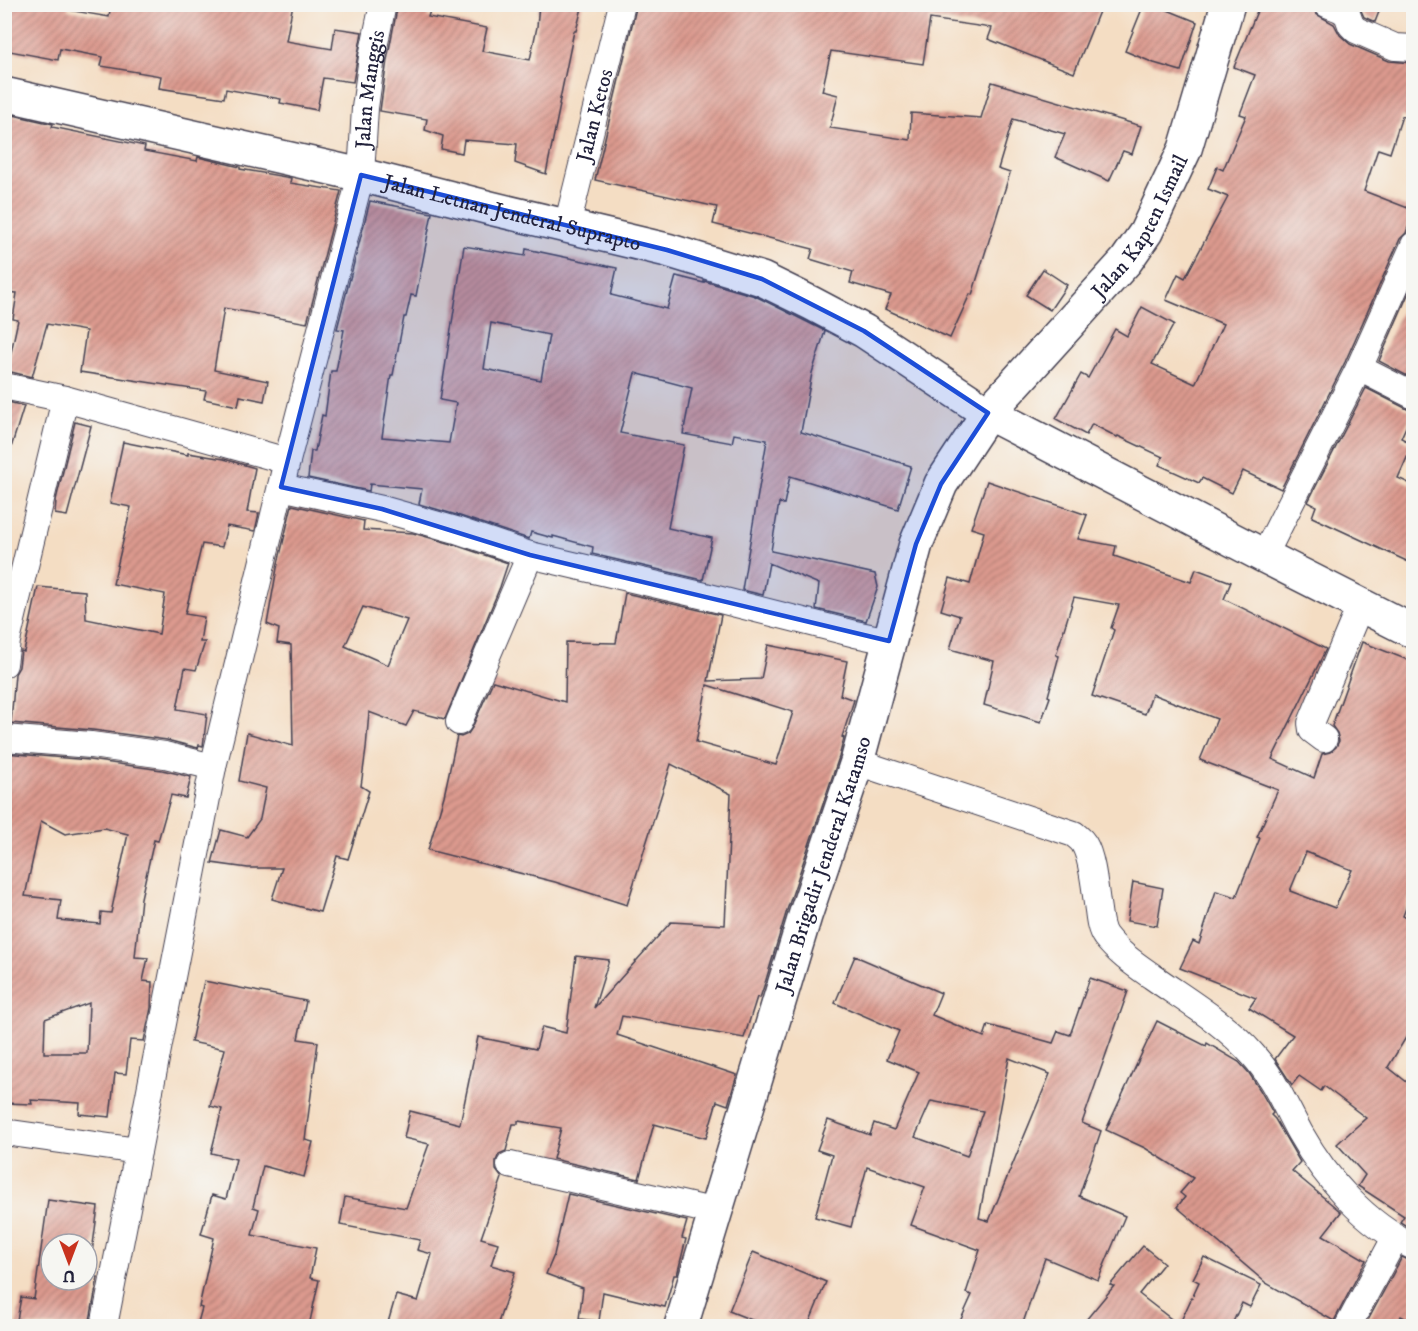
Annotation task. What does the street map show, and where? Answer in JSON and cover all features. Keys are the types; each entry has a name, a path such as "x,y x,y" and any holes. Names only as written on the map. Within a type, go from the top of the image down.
{"street":[{"name":"Jalan Manggis","path":"104,1326 213,767 287,461 361,175 365,108 372,57 383,4"},
{"name":"Jalan Ketos","path":"567,226 622,4"},
{"name":"Jalan Kapten Ismail","path":"988,413 1126,261 1146,232 1185,150 1228,4"},
{"path":"1327,4 1347,14 1351,25 1356,30 1395,46 1413,48"},
{"name":"Jalan Letnan Jenderal Suprapto","path":"4,94 361,175 667,250 762,279 864,331 988,413 1413,632"},
{"path":"1264,556 1359,368 1413,245"},
{"path":"1359,368 1413,396"},
{"path":"4,386 65,399 287,461"},
{"path":"4,664 7,641 65,399"},
{"name":"Jalan Brigadir Jenderal Katamso","path":"681,1326 805,916 857,762 916,544 940,484 988,413"},
{"path":"281,487 382,509 456,530 530,555 889,641"},
{"path":"459,722 530,555"},
{"path":"1324,739 1312,730 1311,723 1360,606"},
{"path":"4,738 91,744 165,755 213,767"},
{"path":"857,762 1074,834 1081,840 1085,845 1091,867 1103,933 1127,959 1230,1031 1254,1056 1275,1084 1301,1134 1324,1170 1348,1199 1404,1242 1348,1326"},
{"path":"4,1132 138,1151"},
{"path":"510,1165 716,1212"}],"highlighted area":[{"path":"361,175 667,250 762,279 864,331 988,413 941,484 916,544 889,641 530,555 382,509 281,487"}],"building":[{"path":"4,4 69,4 68,10 109,17 111,4 293,4 286,41 332,49 335,28 362,32 353,82 323,78 317,110 280,103 281,99 226,89 224,98 159,88 161,76 101,66 103,57 60,49 58,60 4,50"},
{"path":"398,4 432,4 428,17 487,28 482,51 530,60 539,4 583,4 576,31 574,31 546,174 515,163 517,144 464,140 462,153 441,149 443,136 425,130 427,119 380,111"},
{"path":"637,4 1102,4 1074,73 988,39 992,28 930,19 923,64 831,51 822,91 838,95 830,128 910,140 911,113 981,118 992,82 1141,126 1132,154 1123,151 1109,181 1055,157 1065,134 1013,119 998,169 1010,173 972,295 970,294 950,338 885,309 891,295 850,283 853,272 810,259 813,249 713,224 717,207 595,180"},
{"path":"1144,4 1153,4 1197,22 1181,71 1125,51"},
{"path":"1260,4 1312,4 1316,14 1334,24 1340,35 1350,44 1389,61 1413,63 1413,121 1402,116 1390,153 1378,149 1364,191 1413,210 1413,213 1406,233 1400,239 1345,362 1281,489 1243,471 1232,493 1202,478 1199,483 1159,465 1163,457 1092,424 1086,435 1056,419 1081,374 1088,378 1115,329 1127,336 1142,307 1174,324 1152,364 1195,384 1223,324 1166,300 1178,274 1185,278 1228,197 1208,189 1217,167 1223,170 1246,116 1240,114 1255,75 1234,67"},
{"path":"1358,4 1382,4 1375,22 1364,17"},
{"path":"4,113 53,124 52,127 145,146 144,151 197,161 198,157 240,167 240,169 291,178 290,183 341,191 307,323 224,308 214,370 268,381 264,401 240,396 238,406 204,399 206,391 80,372 86,331 47,324 32,377 7,371 18,320 13,319 17,293 4,292"},
{"path":"370,201 432,213 416,296 411,295 406,317 404,317 393,375 391,375 382,437 449,443 456,403 440,400 464,246 525,256 526,249 617,268 611,295 667,309 676,276 704,283 704,281 755,296 825,331 812,373 801,432 911,466 898,509 790,476 784,504 779,503 771,551 875,574 878,587 866,621 816,609 819,584 769,563 763,595 742,590 767,440 734,434 732,443 683,434 692,388 635,373 620,433 684,445 668,528 712,538 703,580 592,554 593,547 553,536 553,538 531,532 529,539 419,504 422,489 370,484 369,491 308,478 311,451 315,451 322,415 325,416 331,371 336,371 344,330 337,329","holes":["491,323 549,335 541,380 484,369"]},
{"path":"1043,269 1067,285 1050,310 1026,295"},
{"path":"1413,283 1413,379 1379,361"},
{"path":"1366,388 1413,411 1401,438 1413,444 1398,478 1413,485 1413,564 1312,517 1316,506 1308,502"},
{"path":"4,401 24,406 10,451 4,451"},
{"path":"75,422 91,426 67,516 55,514 56,500"},
{"path":"123,442 188,455 188,453 224,459 255,468 247,512 259,513 255,531 227,526 222,547 202,544 185,614 204,617 200,642 205,642 196,670 185,668 177,709 207,714 203,746 199,745 198,748 167,740 93,730 11,723 15,674 19,667 21,651 24,652 38,587 85,591 86,619 159,634 165,594 113,584 131,507 110,503"},
{"path":"987,481 1087,515 1078,539 1116,546 1114,556 1191,582 1196,569 1231,582 1224,599 1326,649 1272,759 1314,778 1322,754 1330,752 1339,741 1332,726 1362,642 1413,662 1413,890 1403,916 1413,922 1413,1026 1388,1067 1413,1087 1413,1230 1400,1222 1404,1216 1358,1186 1365,1175 1337,1144 1366,1118 1324,1086 1321,1091 1299,1076 1292,1085 1275,1059 1293,1035 1249,1008 1256,998 1180,968 1193,941 1199,944 1216,891 1236,897 1260,838 1257,837 1278,790 1200,760 1217,719 1152,694 1145,714 1092,696 1114,630 1111,628 1119,605 1074,597 1056,655 1059,656 1048,696 1050,697 1041,722 984,705 994,661 950,649 960,616 941,610 950,578 970,584 984,532 971,528","holes":["1306,852 1352,870 1335,908 1290,891"]},
{"path":"292,505 364,521 363,530 413,533 508,563 445,719 414,711 406,726 369,712 361,786 369,791 348,859 337,856 320,912 272,899 282,868 248,868 212,863 221,830 247,837 260,819 266,788 239,781 247,733 293,746 291,645 277,643 279,629 267,624","holes":["363,607 407,620 388,665 345,646"]},
{"path":"625,593 721,615 708,681 761,679 768,645 847,661 840,695 854,700 842,737 844,738 839,757 760,998 757,997 744,1038 622,1016 617,1035 737,1075 728,1105 717,1101 706,1138 654,1124 639,1179 553,1159 561,1128 518,1121 518,1124 513,1124 506,1151 499,1154 496,1161 496,1170 502,1178 481,1238 498,1243 491,1265 515,1272 497,1326 387,1326 396,1295 418,1301 432,1254 417,1250 420,1240 340,1225 345,1197 406,1208 429,1144 404,1138 410,1111 460,1124 478,1037 536,1049 542,1027 566,1033 576,956 609,960 594,1008 671,922 725,925 731,794 671,764 627,905 555,882 428,850 444,796 457,736 468,734 472,728 493,681 565,702 566,642 616,643","holes":["707,685 793,712 776,765 696,742"]},
{"path":"4,753 89,760 162,770 191,777 186,798 171,795 158,841 154,840 141,898 135,957 148,958 143,981 152,982 151,1008 144,1041 130,1040 126,1074 115,1073 110,1117 79,1114 80,1103 31,1100 32,1104 4,1103 4,1031 8,948 4,947","holes":["41,821 65,834 104,828 128,834 111,913 101,912 100,924 58,920 61,900 25,896","89,1003 87,1053 44,1053 45,1019"]},
{"path":"1133,882 1163,888 1157,926 1127,921"},
{"path":"855,956 941,993 932,1015 984,1037 988,1025 1053,1043 1058,1031 1070,1035 1090,978 1128,991 1082,1123 1101,1131 1079,1196 1125,1216 1098,1280 1045,1258 1022,1326 958,1326 972,1295 966,1293 980,1250 911,1225 925,1187 867,1167 851,1227 815,1217 832,1155 817,1150 828,1120 870,1135 874,1123 894,1130 919,1072 887,1059 899,1031 835,1003","holes":["1009,1058 1050,1074 989,1221 979,1218","931,1101 983,1111 967,1156 915,1137"]},
{"path":"204,981 306,1001 298,1039 318,1042 305,1140 313,1142 304,1177 263,1166 253,1207 259,1209 252,1235 316,1248 310,1278 319,1280 309,1326 197,1326 214,1238 201,1234 212,1195 226,1199 236,1159 211,1153 222,1109 210,1106 225,1049 191,1042"},
{"path":"1157,1021 1206,1046 1207,1043 1239,1062 1260,1090 1273,1113 1271,1115 1300,1162 1292,1171 1341,1212 1323,1235 1366,1260 1334,1321 1266,1283 1177,1207 1185,1197 1180,1193 1193,1178 1145,1148 1106,1130"},
{"path":"568,1194 687,1221 682,1238 686,1239 677,1275 674,1275 665,1307 603,1292 599,1321 579,1319 583,1288 546,1274 554,1255"},
{"path":"48,1200 98,1207 95,1232 43,1232"},
{"path":"1143,1246 1164,1263 1139,1294 1179,1325 1199,1282 1193,1279 1204,1257 1261,1285 1250,1307 1242,1303 1231,1326 1081,1326 1114,1286 1110,1285"},
{"path":"753,1252 826,1282 808,1326 767,1326 729,1311"},
{"path":"1402,1257 1413,1262 1413,1322 1401,1316 1397,1326 1365,1326"},
{"path":"39,1264 39,1292 95,1292 89,1326 16,1326 21,1297 34,1299"}]}
